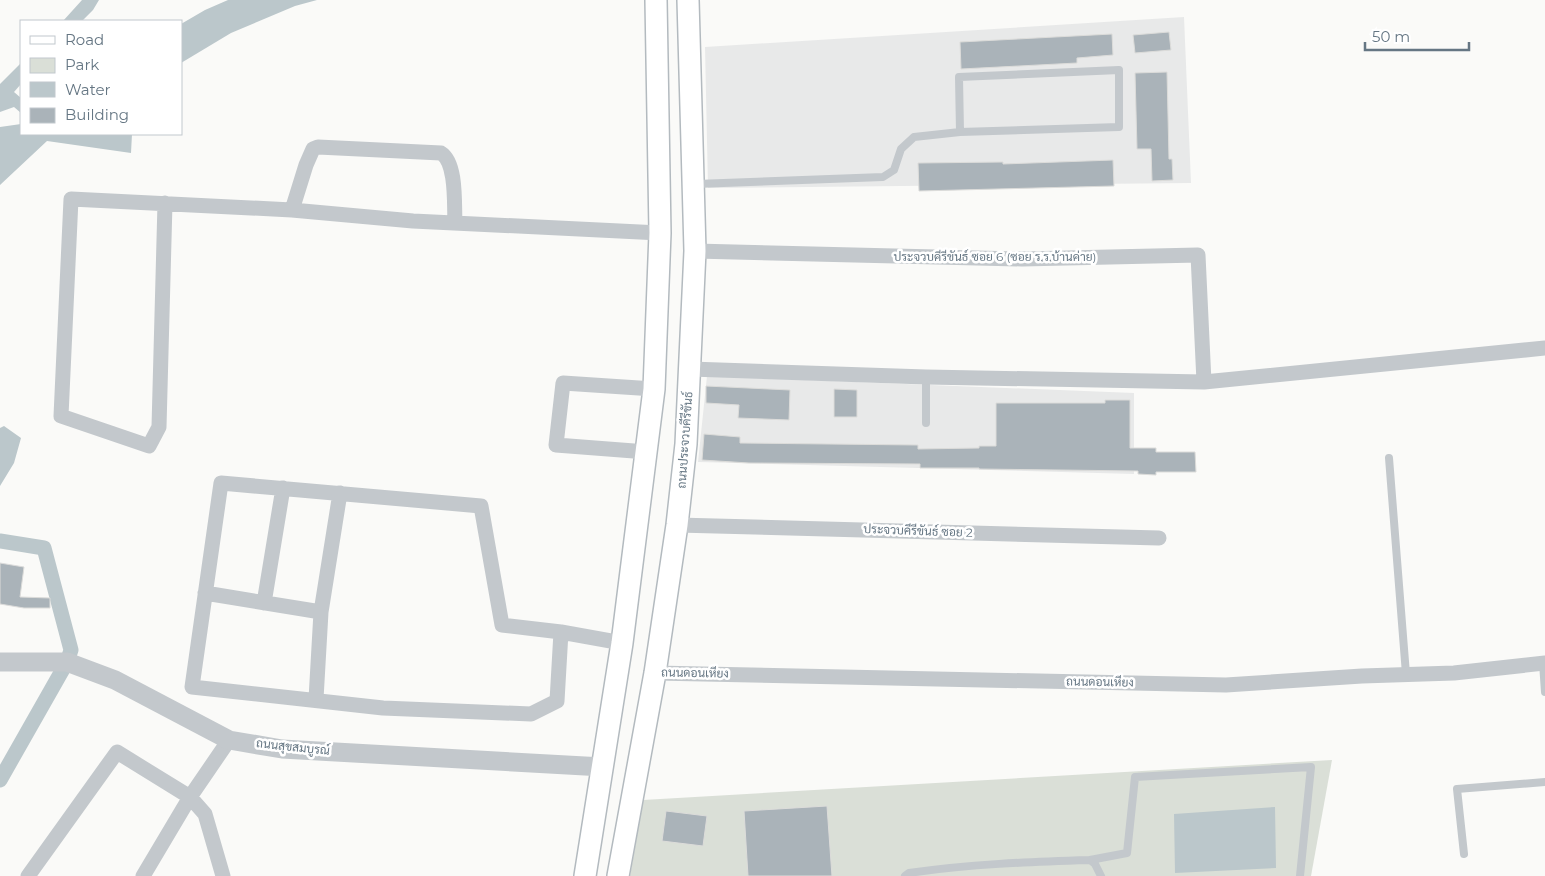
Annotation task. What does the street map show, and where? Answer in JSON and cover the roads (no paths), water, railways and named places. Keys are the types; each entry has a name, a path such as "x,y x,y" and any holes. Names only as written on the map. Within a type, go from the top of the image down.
{"main road":[{"path":"585,876 622,643 654,389 660,233 656,0"},
{"name":"ถนนประจวบคีรีขันธ์","path":"618,876 655,673 678,525 686,444 695,251 688,0"}],"street":[{"path":"292,210 306,165 313,149 318,147 441,153 445,156 451,172 455,223"},
{"path":"165,204 159,427 150,446 60,416 71,199 292,210 413,221 660,233"},
{"name":"ประจวบคีรีขันธ์ ซอย 6 (ซอย ร.ร.บ้านค่าย)","path":"695,251 1022,259 1198,255 1204,382"},
{"path":"690,369 926,377 1204,382 1545,348"},
{"path":"647,452 556,445 563,383 654,389"},
{"path":"561,632 557,701 531,714 383,708 192,687 221,483 481,506 502,626 561,632 622,643"},
{"path":"264,603 284,488"},
{"path":"316,700 321,612 340,493"},
{"name":"ประจวบคีรีขันธ์ ซอย 2","path":"678,525 1159,538"},
{"path":"205,593 321,612"},
{"name":"ถนนสุขสมบูรณ์","path":"0,662 67,662 116,680 230,740 282,748 603,767"},
{"name":"ถนนดอนเหียง","path":"655,673 1226,685 1362,676 1454,673 1544,663"},
{"path":"143,876 190,797 230,740"},
{"path":"28,876 117,752 190,797 205,814 224,876"}],"lane":[{"path":"694,184 884,177 894,170 901,149 914,137 960,132 1119,128 1119,70 959,77 960,132"},
{"path":"926,377 926,422"},
{"path":"1389,458 1406,674"},
{"path":"1544,663 1545,692"},
{"path":"905,876 909,874 1090,860 1127,853 1135,777 1311,767 1300,876"},
{"path":"1464,854 1457,789 1545,782"},
{"path":"1090,860 1095,864 1101,876"}],"water":[{"path":"82,0 99,0 93,10 83,20 64,20"},
{"path":"228,0 317,0 295,6 231,33 182,62 182,23 205,10"},
{"path":"20,64 20,85 14,92 20,97 20,112 14,107 0,112 0,84"},
{"path":"20,124 20,135 132,135 131,153 47,141 0,185 0,127"},
{"path":"4,426 21,438 14,463 0,486 0,428"},
{"path":"1275,807 1276,868 1175,873 1174,814"}],"waterway":[{"path":"0,541 44,548 71,650 67,662 0,780"}]}
